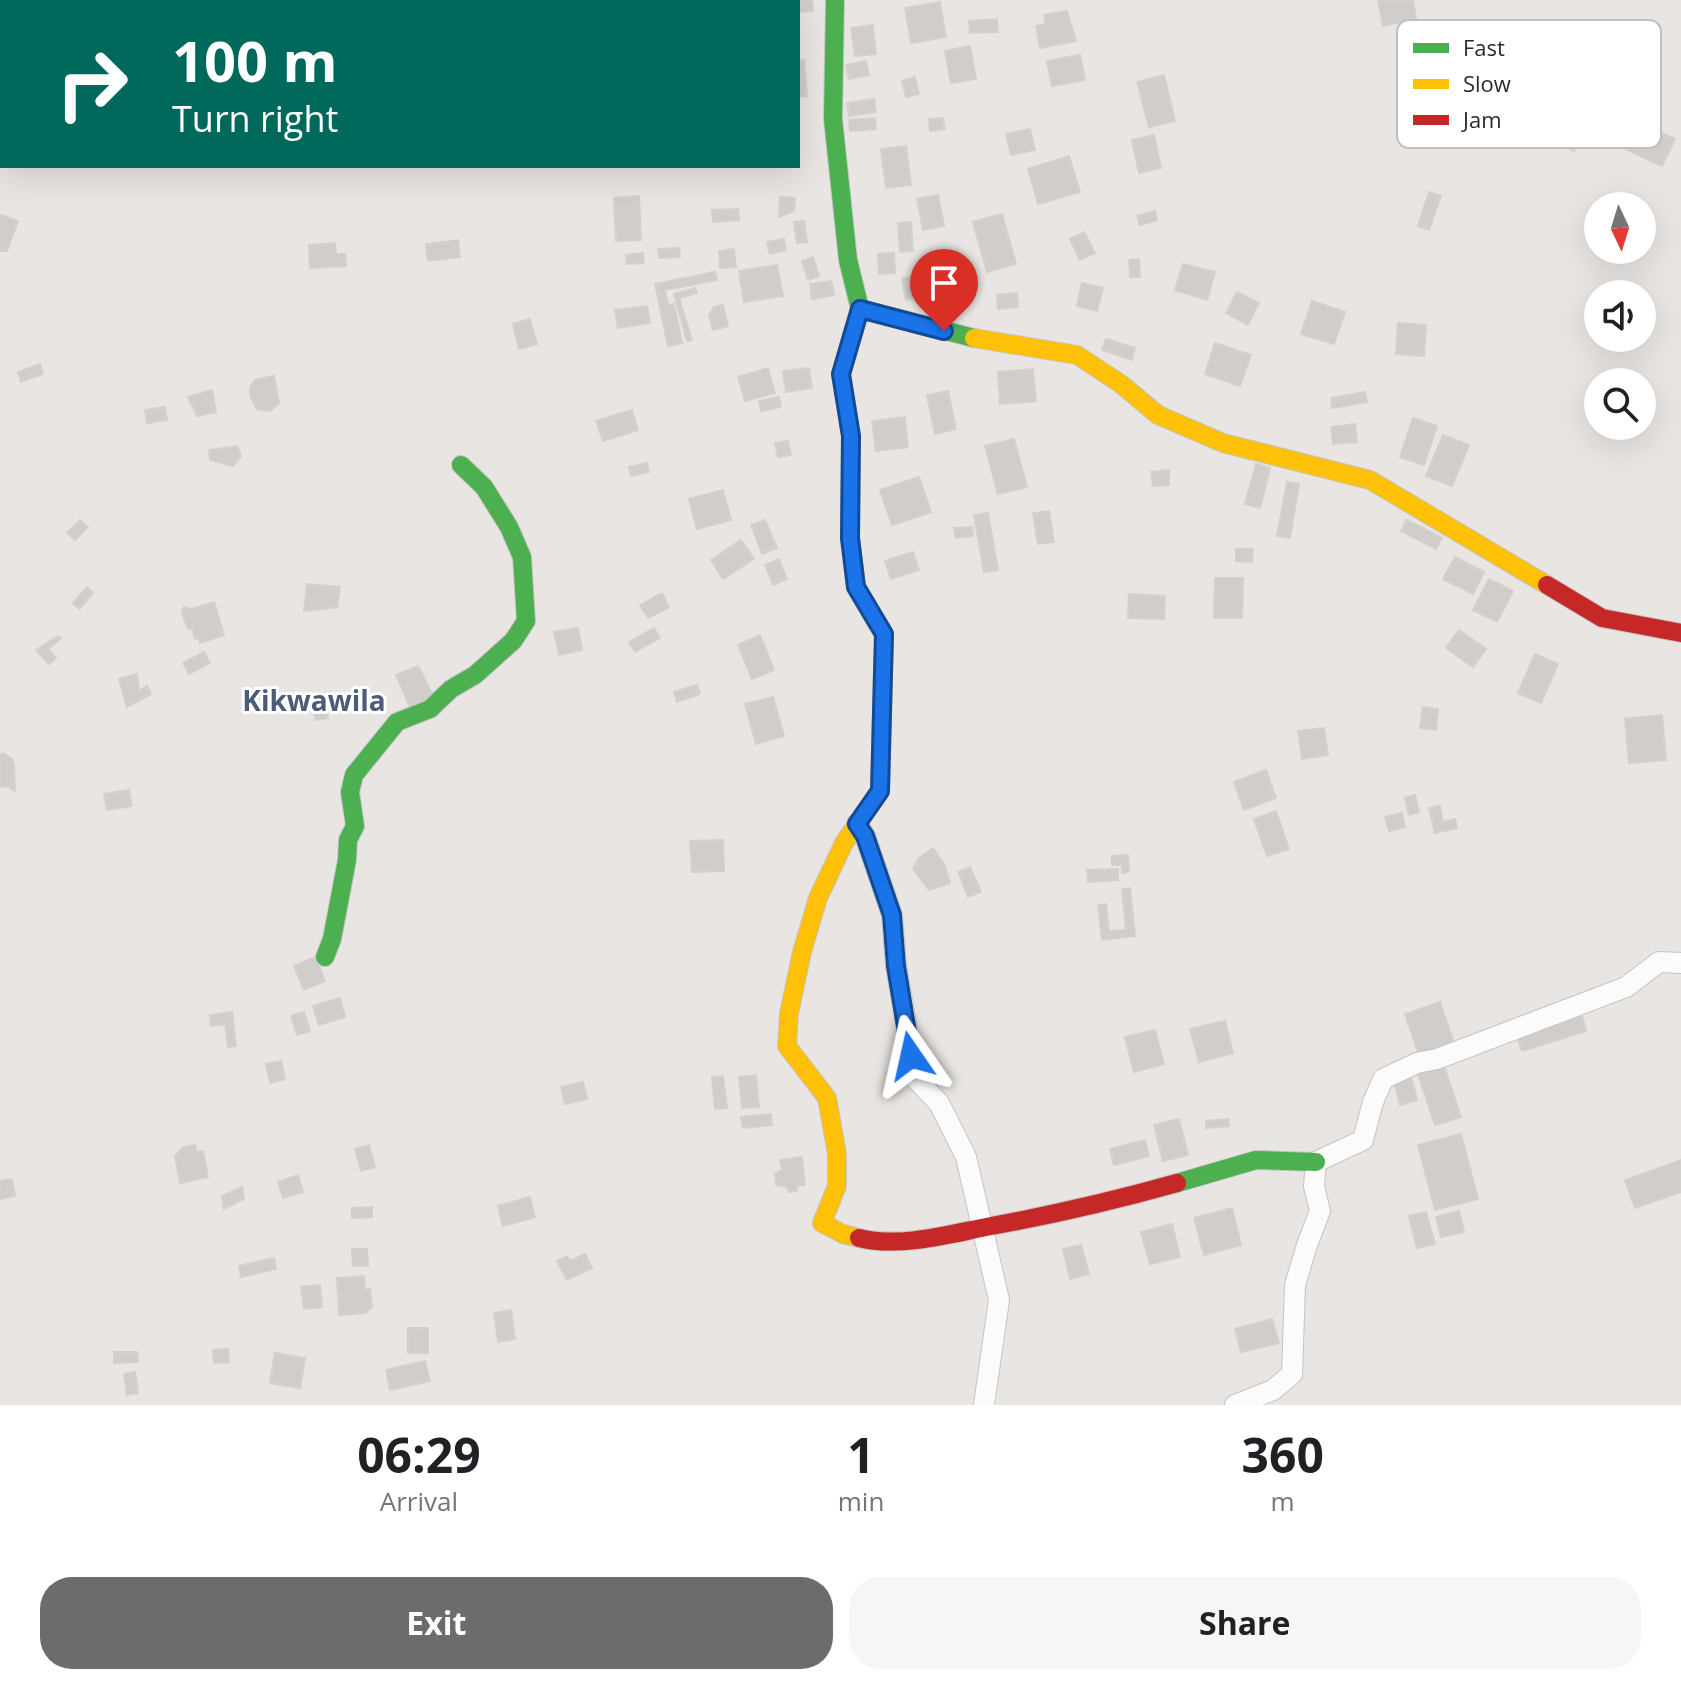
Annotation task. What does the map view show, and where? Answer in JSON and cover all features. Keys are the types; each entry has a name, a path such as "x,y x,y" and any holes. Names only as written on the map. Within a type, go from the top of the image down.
{"street":[{"path":"835,0 833,119 848,260 860,309 841,374 851,436 850,538 856,587 884,634 880,791 844,843 818,898 802,952 789,1014 787,1046 827,1098 837,1154 837,1186 822,1223 843,1234 876,1242 936,1237 1097,1206 1256,1160 1316,1162 1363,1140 1383,1079 1417,1063 1437,1059 1626,987 1659,962 1681,963"},
{"path":"860,309 972,338 1077,355 1121,384 1158,415 1223,443 1370,480 1602,618 1681,633"},
{"path":"325,957 332,939 348,840 355,826 350,792 354,775 397,722 430,709 451,689 475,675 513,641 526,621 522,557 509,527 484,487 461,465"},
{"path":"857,824 865,836 892,915 896,966 916,1079 939,1103 966,1157 999,1300 984,1405"},
{"path":"1235,1405 1273,1390 1292,1374 1295,1285 1320,1211 1314,1186 1316,1162"}],"building":[{"path":"800,0 812,0 813,11 800,12"},
{"path":"1378,0 1413,0 1416,19 1397,20 1397,23 1383,26"},
{"path":"940,2 946,37 911,43 905,8"},
{"path":"1067,11 1076,41 1040,48 1036,26 1046,24 1044,15"},
{"path":"997,19 998,32 970,33 969,21"},
{"path":"873,25 876,54 855,56 851,28"},
{"path":"970,46 976,79 951,83 945,51"},
{"path":"1080,55 1085,80 1052,86 1047,61"},
{"path":"804,60 807,96 800,97 800,61"},
{"path":"866,61 869,75 849,79 846,65"},
{"path":"1164,75 1175,121 1149,127 1137,82"},
{"path":"915,77 919,94 906,97 902,81"},
{"path":"874,99 876,112 849,116 847,103"},
{"path":"875,118 876,129 850,131 849,120"},
{"path":"943,118 945,129 930,131 929,119"},
{"path":"1030,129 1035,150 1011,155 1006,134"},
{"path":"1661,132 1675,139 1662,166 1625,149 1661,148"},
{"path":"1154,135 1161,168 1139,173 1132,140"},
{"path":"906,146 911,185 886,188 881,149"},
{"path":"1069,156 1080,192 1038,204 1028,169"},
{"path":"1429,192 1441,196 1429,230 1418,226"},
{"path":"938,195 944,226 923,230 917,199"},
{"path":"639,196 641,240 616,241 614,198"},
{"path":"780,197 795,198 794,211 779,217"},
{"path":"738,209 739,220 713,222 712,210"},
{"path":"1155,211 1157,220 1140,225 1137,216"},
{"path":"1002,214 1016,264 987,272 973,222"},
{"path":"1,215 18,221 7,251 0,251"},
{"path":"804,221 807,242 797,243 794,222"},
{"path":"911,222 913,251 900,252 898,223"},
{"path":"1084,232 1095,253 1080,260 1070,239"},
{"path":"784,239 786,250 770,254 767,242"},
{"path":"458,240 460,257 428,261 426,244"},
{"path":"335,243 336,254 345,254 346,266 310,268 309,245"},
{"path":"679,248 680,257 659,258 658,249"},
{"path":"734,249 736,267 720,268 719,251"},
{"path":"643,253 644,263 627,264 626,255"},
{"path":"894,253 895,273 879,274 878,254"},
{"path":"813,257 819,276 808,280 802,261"},
{"path":"1139,259 1140,277 1130,277 1129,260"},
{"path":"1183,264 1215,272 1207,300 1175,290"},
{"path":"777,265 783,296 744,302 739,271"},
{"path":"715,272 717,280 665,290 668,305 674,304 682,343 668,346 655,284"},
{"path":"932,273 936,294 906,300 902,278"},
{"path":"831,281 834,295 812,299 810,284"},
{"path":"1082,283 1103,288 1097,311 1077,306"},
{"path":"695,288 697,293 679,298 692,340 687,341 674,294"},
{"path":"1237,292 1259,303 1248,325 1226,313"},
{"path":"1017,293 1018,307 998,309 997,295"},
{"path":"1312,301 1345,312 1334,344 1301,334"},
{"path":"723,305 728,326 713,330 709,315 714,307"},
{"path":"647,306 650,323 618,328 615,310"},
{"path":"530,319 537,344 519,349 513,324"},
{"path":"1398,323 1426,325 1424,356 1396,354"},
{"path":"1106,339 1135,348 1132,360 1102,350"},
{"path":"1215,343 1251,355 1240,386 1205,374"},
{"path":"40,364 43,374 21,382 18,372"},
{"path":"768,368 775,393 745,401 738,377"},
{"path":"809,368 812,388 786,392 783,371"},
{"path":"1033,369 1036,401 1000,404 998,372"},
{"path":"274,376 279,403 270,411 257,409 250,395 250,387 255,380"},
{"path":"212,390 216,412 197,416 188,397"},
{"path":"948,391 956,429 935,434 927,395"},
{"path":"1365,392 1367,402 1332,408 1331,398"},
{"path":"779,397 781,407 761,411 759,401"},
{"path":"165,407 167,420 147,423 145,410"},
{"path":"632,410 638,430 603,441 596,421"},
{"path":"905,417 908,447 876,451 872,421"},
{"path":"1413,418 1437,426 1424,465 1400,457"},
{"path":"1355,424 1357,442 1333,444 1331,427"},
{"path":"1443,435 1469,445 1452,486 1426,476"},
{"path":"1014,439 1027,487 998,494 985,446"},
{"path":"788,441 791,455 778,457 775,443"},
{"path":"237,446 241,456 233,466 210,460 209,450"},
{"path":"647,463 649,472 631,476 629,467"},
{"path":"1256,464 1270,468 1260,508 1245,504"},
{"path":"1169,470 1169,485 1153,486 1151,472"},
{"path":"919,477 931,512 892,525 880,490"},
{"path":"1287,482 1299,484 1290,538 1277,536"},
{"path":"723,490 731,520 697,529 689,499"},
{"path":"1049,511 1054,542 1038,544 1033,513"},
{"path":"988,513 998,570 984,572 974,515"},
{"path":"80,520 88,527 75,540 67,533"},
{"path":"765,520 777,548 762,554 751,525"},
{"path":"1407,520 1442,538 1436,549 1401,531"},
{"path":"972,527 973,536 956,538 954,528"},
{"path":"741,540 754,559 723,579 711,560"},
{"path":"1236,549 1253,549 1252,562 1236,561"},
{"path":"913,552 919,570 891,579 885,561"},
{"path":"1455,557 1484,572 1473,594 1443,579"},
{"path":"779,559 787,579 773,585 765,565"},
{"path":"1215,578 1243,578 1242,618 1214,618"},
{"path":"1489,579 1513,591 1497,622 1473,610"},
{"path":"307,584 340,587 337,607 304,611"},
{"path":"87,587 93,593 79,609 73,603"},
{"path":"662,593 669,607 648,618 640,605"},
{"path":"1129,594 1165,596 1164,619 1128,618"},
{"path":"214,602 224,635 200,643 199,638 195,639 192,628 188,629 182,613 184,607 192,609"},
{"path":"578,628 582,650 559,655 554,632"},
{"path":"654,628 660,638 635,652 629,642"},
{"path":"1459,630 1486,649 1473,667 1446,648"},
{"path":"760,635 774,670 752,679 738,645"},
{"path":"58,636 61,638 48,649 56,658 49,664 36,650"},
{"path":"204,652 210,663 189,674 183,663"},
{"path":"1535,654 1558,664 1541,703 1518,693"},
{"path":"418,666 434,697 410,707 396,675"},
{"path":"137,674 139,691 147,686 151,694 127,707 119,679"},
{"path":"697,685 700,694 677,702 674,692"},
{"path":"331,692 334,705 325,707 328,718 316,720 310,697"},
{"path":"773,697 784,736 756,744 745,704"},
{"path":"1423,707 1438,709 1436,730 1420,728"},
{"path":"1662,715 1666,760 1629,763 1625,719"},
{"path":"1324,728 1328,755 1302,759 1298,731"},
{"path":"3,753 14,764 15,791 6,786 0,787 0,754"},
{"path":"1266,770 1276,798 1244,810 1234,782"},
{"path":"129,790 132,806 107,810 104,794"},
{"path":"1415,795 1419,812 1409,815 1405,798"},
{"path":"1440,806 1443,822 1455,819 1457,828 1435,833 1429,808"},
{"path":"1276,811 1289,849 1267,856 1254,819"},
{"path":"1402,813 1405,827 1389,831 1385,817"},
{"path":"723,840 724,871 692,872 690,841"},
{"path":"933,848 944,864 950,883 929,890 913,869 919,858"},
{"path":"1128,855 1129,872 1122,873 1122,865 1112,865 1112,856"},
{"path":"970,867 981,892 968,897 958,872"},
{"path":"1118,869 1118,880 1088,882 1087,870"},
{"path":"1130,888 1135,936 1102,940 1098,905 1106,904 1109,931 1126,930 1122,889"},
{"path":"315,957 325,981 304,990 294,966"},
{"path":"340,998 345,1017 319,1025 313,1006"},
{"path":"1440,1002 1455,1046 1420,1058 1405,1014"},
{"path":"232,1012 236,1046 228,1047 225,1024 211,1026 210,1015"},
{"path":"304,1012 310,1031 297,1035 291,1016"},
{"path":"1582,1016 1586,1031 1522,1051 1517,1037"},
{"path":"1225,1021 1233,1053 1199,1062 1190,1029"},
{"path":"1155,1030 1164,1064 1134,1072 1125,1037"},
{"path":"281,1061 285,1079 270,1083 266,1064"},
{"path":"1444,1066 1461,1117 1435,1125 1418,1074"},
{"path":"756,1075 759,1107 742,1108 739,1077"},
{"path":"723,1076 727,1108 715,1109 712,1077"},
{"path":"1411,1077 1417,1100 1400,1105 1394,1081"},
{"path":"583,1082 587,1099 565,1104 561,1087"},
{"path":"771,1114 772,1125 743,1128 741,1117"},
{"path":"1179,1119 1188,1155 1163,1161 1154,1125"},
{"path":"1228,1119 1229,1126 1206,1128 1206,1121"},
{"path":"1461,1134 1478,1199 1435,1210 1418,1145"},
{"path":"1145,1140 1149,1156 1114,1165 1110,1149"},
{"path":"195,1145 197,1152 203,1151 208,1177 180,1183 175,1156 184,1147"},
{"path":"369,1145 375,1167 361,1171 355,1149"},
{"path":"802,1157 805,1185 789,1192 787,1187 776,1185 775,1174 782,1170 780,1160"},
{"path":"1681,1160 1681,1192 1635,1208 1625,1180"},
{"path":"298,1175 303,1192 283,1198 278,1182"},
{"path":"12,1179 15,1196 0,1199 0,1181"},
{"path":"242,1187 244,1199 224,1209 222,1196"},
{"path":"530,1197 535,1217 503,1226 498,1206"},
{"path":"372,1207 372,1217 352,1218 352,1208"},
{"path":"1232,1208 1241,1245 1204,1255 1194,1218"},
{"path":"1459,1211 1464,1232 1441,1237 1436,1217"},
{"path":"1426,1212 1435,1244 1417,1248 1409,1216"},
{"path":"1172,1224 1180,1257 1150,1264 1141,1232"},
{"path":"1081,1245 1089,1274 1070,1279 1063,1249"},
{"path":"352,1249 367,1249 368,1266 353,1266"},
{"path":"585,1254 592,1268 567,1280 557,1261 567,1256 570,1261"},
{"path":"274,1258 276,1269 241,1277 239,1266"},
{"path":"364,1276 365,1290 370,1289 372,1307 365,1313 339,1315 337,1278"},
{"path":"320,1285 322,1307 304,1309 301,1287"},
{"path":"511,1310 515,1339 498,1342 494,1313"},
{"path":"1272,1319 1279,1343 1241,1352 1235,1329"},
{"path":"408,1328 428,1328 428,1353 408,1353"},
{"path":"228,1349 229,1362 214,1363 213,1350"},
{"path":"114,1352 137,1352 138,1362 114,1363"},
{"path":"275,1353 305,1358 300,1388 270,1383"},
{"path":"425,1361 430,1381 390,1390 386,1370"},
{"path":"135,1372 138,1393 127,1395 124,1374"}],"traffic: fast":[{"path":"835,0 833,119 848,260 860,309 974,338"},
{"path":"860,309 841,374 851,436 850,538 856,587 877,623"},
{"path":"325,957 332,939 348,840 355,826 350,792 354,775 397,722 430,709 451,689 475,675 513,641 526,621 522,557 509,527 484,487 461,465"},
{"path":"1177,1183 1256,1160 1316,1162"}],"traffic: slow":[{"path":"974,338 1077,355 1121,384 1158,415 1223,443 1370,480 1547,585"},
{"path":"859,1238 822,1223 837,1186 837,1154 827,1098 787,1046 789,1014 802,952 818,898 844,843 880,791 884,634 877,623"}],"traffic: jam":[{"path":"1547,585 1602,618 1681,633"},
{"path":"859,1238 890,1242 939,1237 1177,1183"}],"district":[{"name":"Kikwawila","path":"314,700"}],"route":[{"path":"911,1056 896,966 892,915 865,836 857,824 880,791 884,634 856,587 850,538 851,436 841,374 860,309 944,331"}]}
